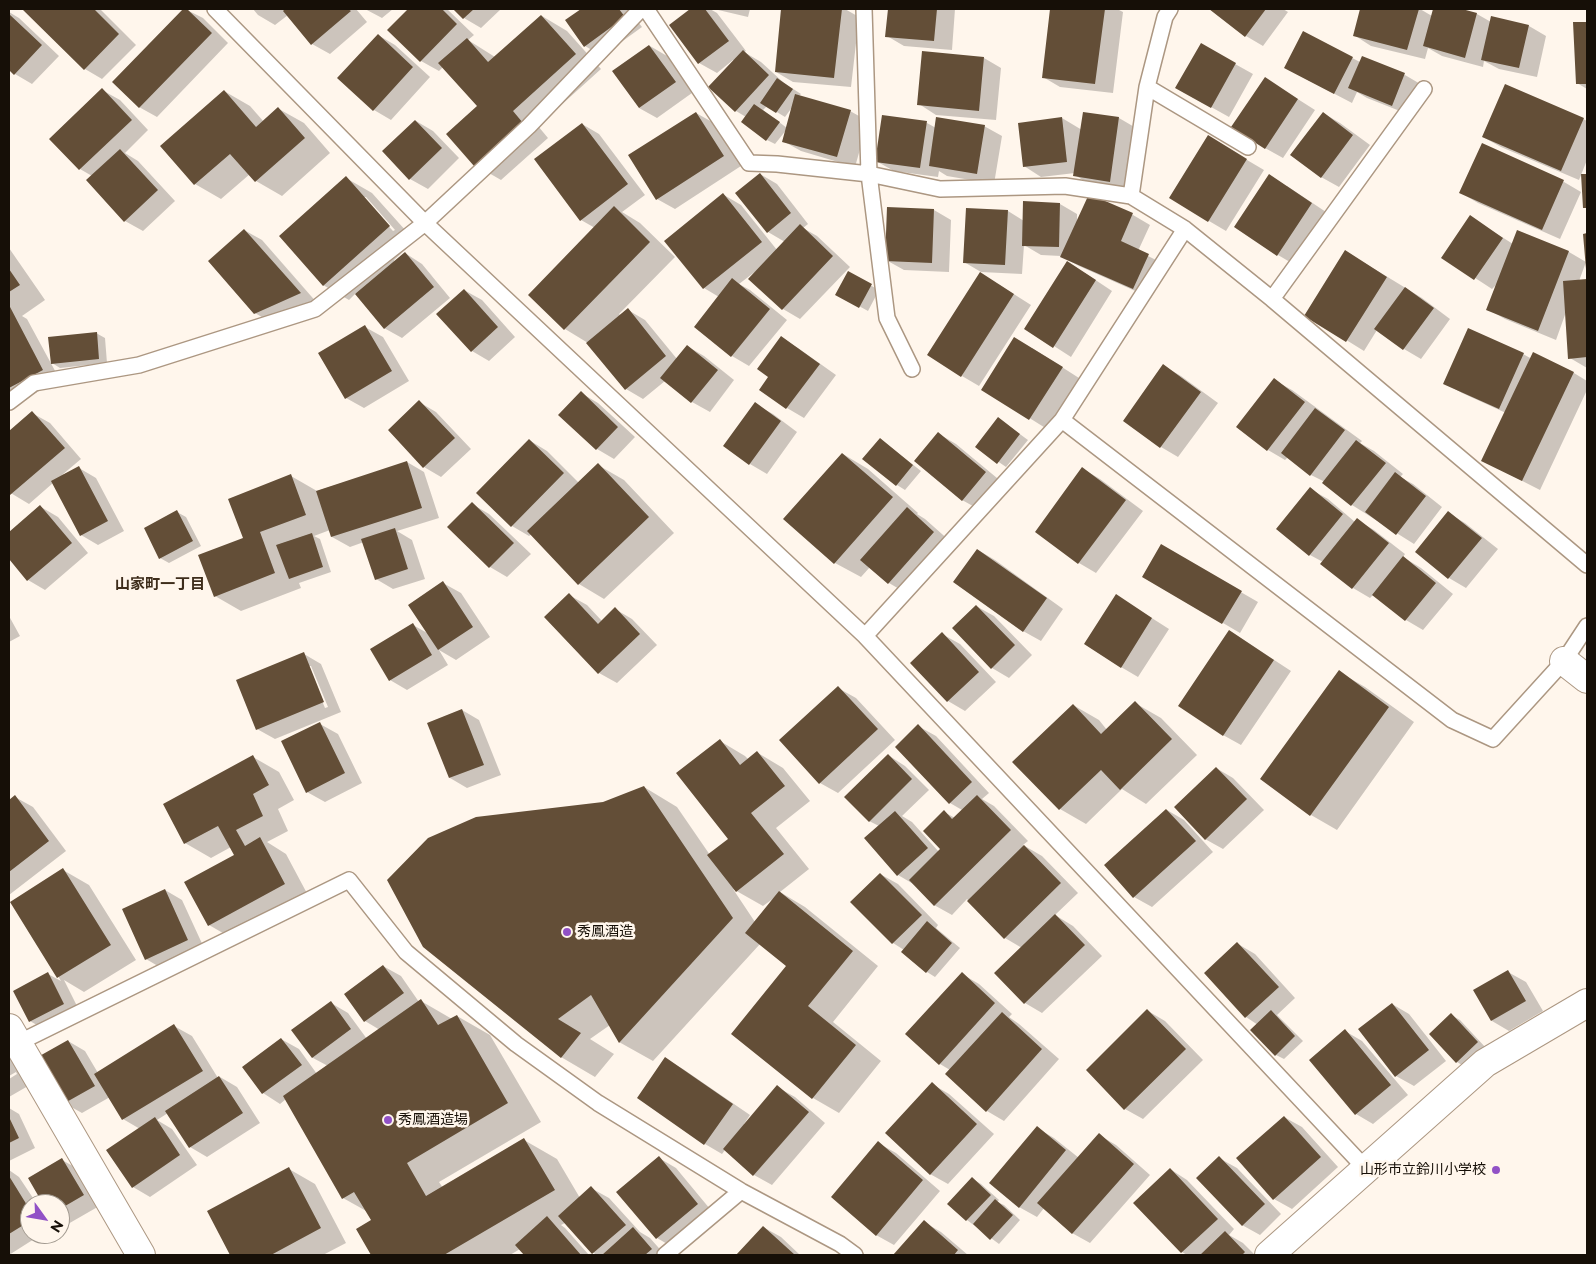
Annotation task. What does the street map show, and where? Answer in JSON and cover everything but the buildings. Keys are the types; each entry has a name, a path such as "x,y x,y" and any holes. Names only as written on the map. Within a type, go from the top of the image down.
{"street":[{"path":"1564,661 1587,679"},
{"path":"1269,1255 1485,1063 1587,1003"},
{"path":"13,1035 141,1255"}],"lane":[{"path":"215,9 426,223 865,636 1366,1169"},
{"path":"9,402 34,383 139,364 315,308 426,223 529,126 640,9"},
{"path":"646,9 749,163 777,164 869,174 940,189 1065,186 1131,196 1185,229 1587,565"},
{"path":"864,9 869,174 887,318 912,369"},
{"path":"1131,196 1147,86 1165,17 1170,9"},
{"path":"1147,86 1248,146"},
{"path":"1272,300 1424,89"},
{"path":"865,636 1062,420 1185,229"},
{"path":"1062,420 1452,720 1493,739 1564,661 1587,626"},
{"path":"13,1035 350,880 406,952 516,1044 598,1102 742,1191 840,1244 855,1255"},
{"path":"666,1255 742,1191"}],"place":[{"name":"秀鳳酒造","path":"567,932"},
{"name":"秀鳳酒造場","path":"388,1120"},
{"name":"山形市立鈴川小学校","path":"1496,1170"}],"district":[{"name":"山家町一丁目","path":"160,585"}]}
